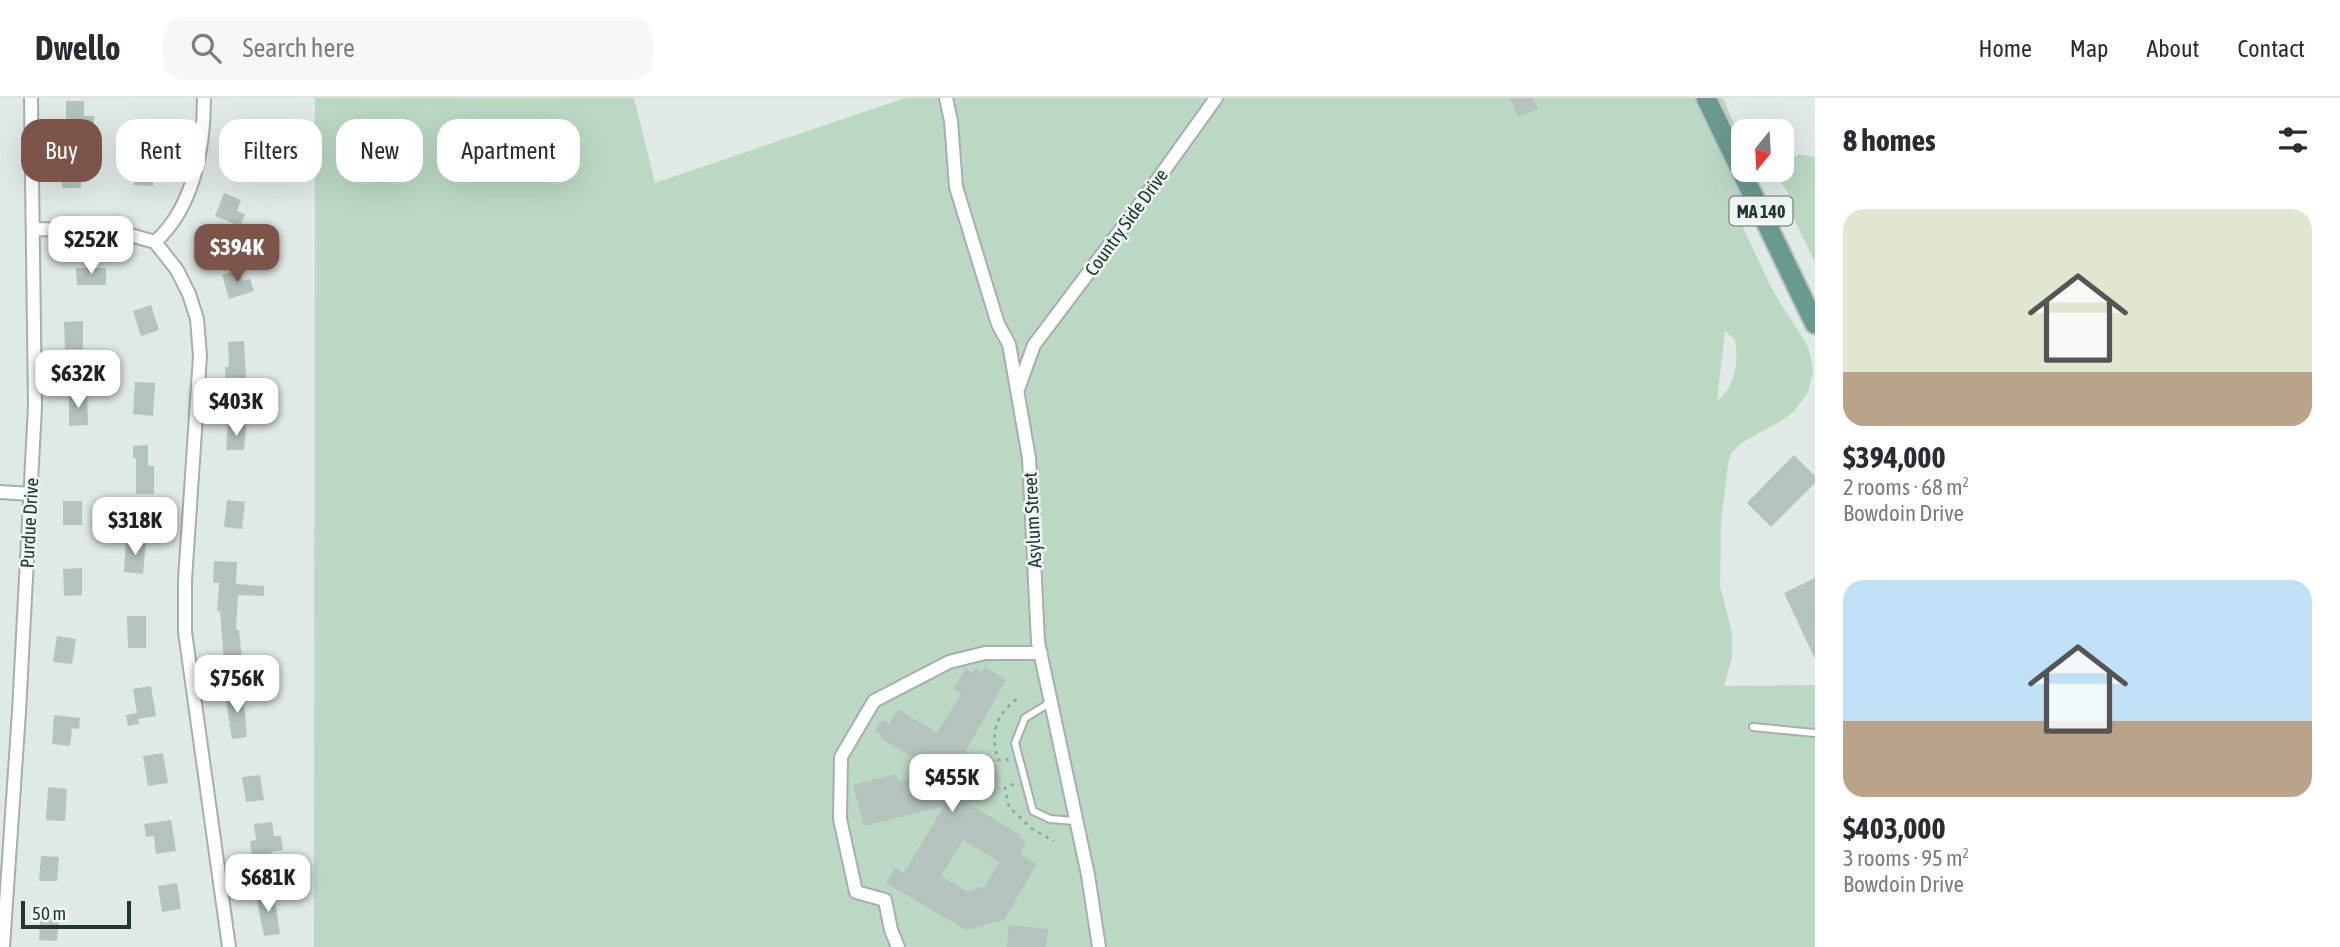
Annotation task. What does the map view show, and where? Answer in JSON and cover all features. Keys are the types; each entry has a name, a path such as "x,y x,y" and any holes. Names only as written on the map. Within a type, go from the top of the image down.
{"main road":[{"name":"MA 140","path":"1706,98 1815,324"}],"street":[{"name":"Purdue Drive","path":"3,947 35,406 31,98"},
{"path":"155,242 174,221 192,180 201,144 204,98"},
{"name":"Asylum Street","path":"946,98 951,121 956,187 983,280 998,324 1009,345 1018,391 1029,458 1041,653 1088,875 1099,947"},
{"name":"Country Side Drive","path":"1018,391 1034,345 1216,98"},
{"path":"33,229 116,231 155,242 177,271 194,307 198,326 200,371 187,552 185,632 229,947"},
{"path":"1009,345 1025,349 1034,345"},
{"path":"0,492 30,494"},
{"path":"898,947 891,930 885,900 856,892 840,819 841,757 874,701 939,667 985,653 1041,653"}],"lane":[{"path":"1051,702 1025,718 1014,743 1033,811 1050,820 1076,821"},
{"path":"1753,727 1815,733"}],"green space":[{"path":"315,98 634,98 655,183 905,98 1723,98 1732,119 1731,182 1742,182 1738,217 1773,291 1807,345 1813,372 1808,392 1795,410 1743,442 1731,453 1721,522 1720,586 1732,633 1732,657 1724,686 1815,685 1815,947 314,947 315,182 322,182 322,119 315,119","holes":["1725,331 1735,340 1736,357 1732,382 1717,401"]},
{"path":"1799,154 1815,157 1815,262 1790,211 1788,192 1780,182 1794,182 1794,157"}],"building":[{"path":"1510,98 1533,98 1538,109 1518,117"},
{"path":"66,101 84,101 84,116 94,116 94,119 66,119"},
{"path":"62,182 81,182 81,188 62,188"},
{"path":"134,182 153,182 153,186 134,185"},
{"path":"224,193 241,200 237,211 245,214 240,226 215,216"},
{"path":"76,268 106,268 106,285 77,285"},
{"path":"239,269 243,281 250,279 254,291 229,299 222,275"},
{"path":"151,305 159,330 141,336 133,311"},
{"path":"83,321 83,349 65,349 64,322"},
{"path":"244,341 247,393 227,395 225,367 229,367 228,342"},
{"path":"135,382 155,383 153,416 133,414"},
{"path":"87,393 88,425 69,426 69,394"},
{"path":"228,425 246,426 244,450 226,450"},
{"path":"148,445 148,466 154,466 154,494 136,494 136,458 133,458 133,446"},
{"path":"1794,455 1815,476 1815,483 1771,527 1747,503"},
{"path":"227,500 245,502 242,529 224,527"},
{"path":"63,501 82,501 82,525 63,525"},
{"path":"126,540 146,541 143,574 124,572"},
{"path":"214,561 237,562 236,584 264,586 264,596 238,595 236,630 239,630 242,660 224,661 220,611 217,611 219,583 213,583"},
{"path":"82,568 82,595 64,596 63,569"},
{"path":"1815,578 1815,659 1784,593"},
{"path":"127,616 146,616 146,648 128,648"},
{"path":"57,636 76,639 72,664 53,662"},
{"path":"985,667 1006,680 964,754 978,763 993,759 1001,783 1001,792 969,804 1021,835 1019,837 1026,842 1020,854 1037,864 1004,920 966,930 886,883 895,868 904,873 944,806 864,826 853,785 896,774 898,781 936,771 880,738 882,736 875,731 882,720 889,724 898,709 937,733 961,694 953,689 965,669 973,673 976,668 982,672","holes":["963,840 999,862 985,886 968,892 941,876"]},
{"path":"151,686 156,716 138,719 139,724 128,726 126,715 137,713 133,689"},
{"path":"243,692 247,737 232,739 225,694"},
{"path":"54,715 80,718 79,729 72,728 70,746 52,744"},
{"path":"163,753 168,783 148,786 143,756"},
{"path":"260,775 264,800 246,802 242,777"},
{"path":"48,787 67,789 65,821 46,820"},
{"path":"171,820 176,851 156,854 154,836 146,837 144,824"},
{"path":"272,822 274,836 281,836 283,850 271,852 273,868 254,870 250,841 256,840 254,824"},
{"path":"41,856 59,857 57,881 39,881"},
{"path":"177,883 181,909 162,912 158,886"},
{"path":"274,893 280,934 264,936 256,895"},
{"path":"41,912 59,913 57,941 39,940"},
{"path":"1009,925 1048,929 1046,947 1007,947"}]}
